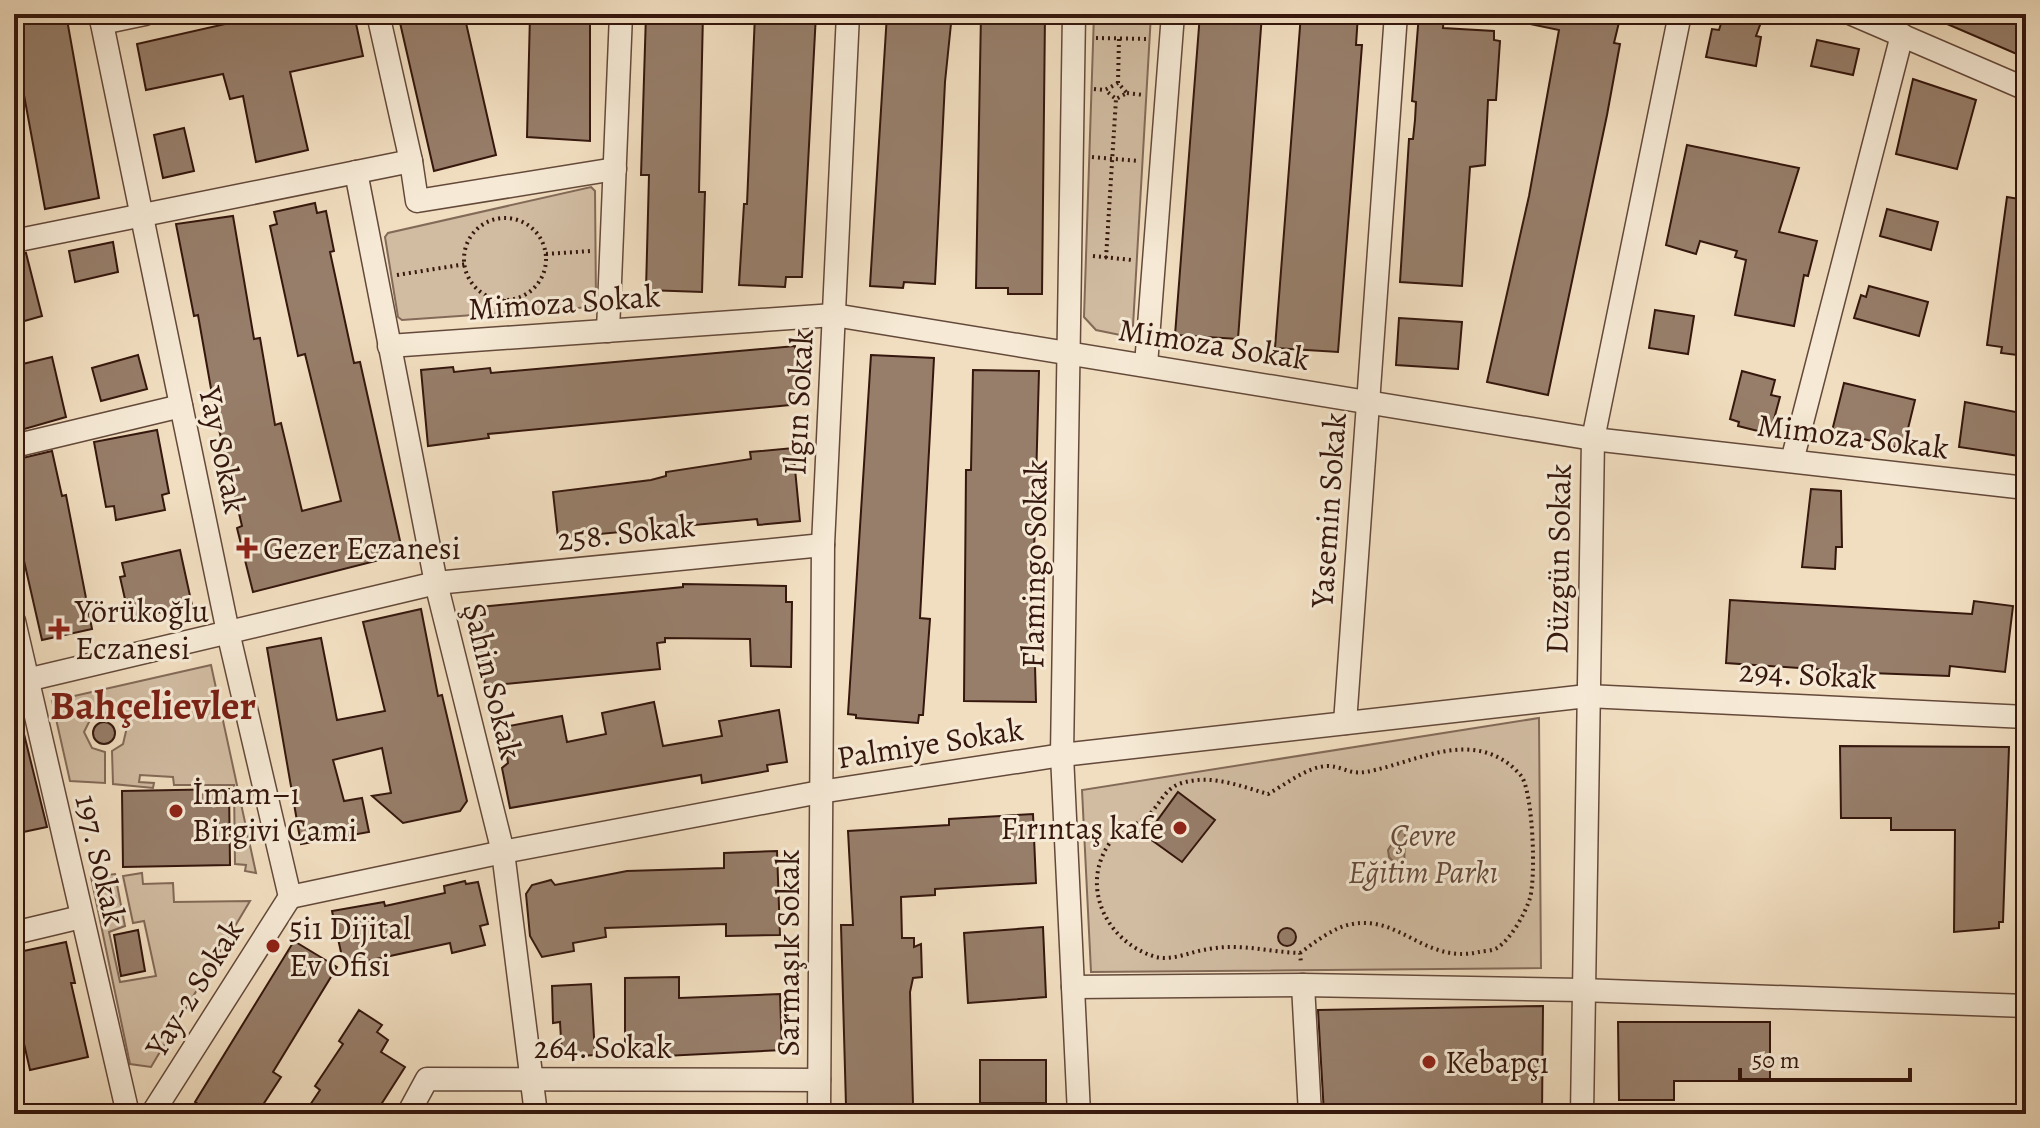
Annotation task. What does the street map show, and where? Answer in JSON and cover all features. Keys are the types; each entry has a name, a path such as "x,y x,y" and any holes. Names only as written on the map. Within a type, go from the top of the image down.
{"street":[{"path":"101,19 145,14"},
{"path":"378,14 417,201 615,169"},
{"path":"608,331 621,14"},
{"name":"Ilgın Sokak","path":"820,792 823,545 848,14"},
{"name":"Flamingo Sokak","path":"1074,14 1062,755 1079,1114"},
{"path":"1146,365 1173,14"},
{"name":"Yasemin Sokak","path":"1345,723 1396,14"},
{"name":"Düzgün Sokak","path":"1582,1114 1581,990 1593,439 1680,14"},
{"path":"1852,14 2026,89"},
{"name":"Yay Sokak","path":"101,19 228,632 290,897"},
{"path":"1792,461 1902,35"},
{"path":"14,241 411,161"},
{"name":"Şahin Sokak","path":"356,172 436,583 503,852 536,1114"},
{"name":"Mimoza Sokak","path":"389,346 834,315 1593,439 2026,488"},
{"path":"14,446 181,406"},
{"name":"258. Sokak","path":"21,681 436,583 823,545"},
{"name":"197. Sokak","path":"14,621 21,681 128,1114"},
{"name":"Palmiye Sokak","path":"290,897 503,852 820,792 1062,755 1587,696"},
{"name":"294. Sokak","path":"1587,696 2026,717"},
{"name":"Sarmaşık Sokak","path":"819,1114 820,792"},
{"name":"Yay-2 Sokak","path":"160,1111 290,897"},
{"path":"14,933 81,917"},
{"path":"1303,985 1310,1114"},
{"path":"1073,987 1303,985 1581,990 2026,1006"},
{"name":"264. Sokak","path":"408,1114 427,1079 819,1080"}],"path":[{"path":"1074,37 1150,39"},
{"path":"1119,38 1118,83 1127,93"},
{"path":"1092,89 1105,90 1118,83"},
{"path":"1105,90 1116,99"},
{"path":"1116,99 1127,93 1146,95"},
{"path":"1106,258 1116,99"},
{"path":"1089,157 1143,161"},
{"path":"508,218 531,227 540,237 546,254 544,274 536,286 512,299 485,295 474,286 466,264 467,246 474,234 495,219 508,218"},
{"path":"546,254 612,249"},
{"path":"1086,256 1137,260"},
{"path":"377,283 392,276 466,264"},
{"path":"1473,749 1507,763 1522,777 1532,851 1530,896 1519,922 1496,948 1465,955 1436,952 1376,923 1351,924 1300,953 1249,945 1157,957 1128,944 1110,926 1099,899 1095,876 1108,845 1127,826 1146,818 1177,785 1201,780 1225,782 1268,794 1311,771 1329,766 1351,774 1377,770 1418,755 1473,749"},
{"path":"1300,953 1303,985"}],"green space":[{"path":"1094,14 1151,14 1133,326 1120,335 1096,330 1084,317"},
{"path":"591,187 595,191 596,302 591,307 402,320 398,317 385,237 388,233"},
{"path":"211,665 256,873 245,871 246,865 235,864 234,785 174,785 173,777 140,775 139,782 154,783 153,788 113,784 112,751 123,744 127,727 120,718 107,713 92,716 84,732 92,748 105,752 105,783 70,781 52,701"},
{"name":"Çevre Eğitim Parkı","path":"1539,718 1541,968 1091,972 1082,790"},
{"path":"142,873 143,884 173,883 174,902 250,901 151,1067 130,1064 91,877 115,874 125,926 109,932 120,982 156,976 144,921 133,923 123,876"}],"shaded area":[{"path":"1405,829 1404,874 1389,857 1388,850"}],"building":[{"path":"14,14 66,14 99,198 45,209 14,41"},
{"path":"243,14 354,14 363,56 290,72 308,150 256,162 243,96 230,99 223,74 146,90 137,44 243,20"},
{"path":"398,14 464,14 496,155 434,171"},
{"path":"530,14 590,14 590,141 527,137"},
{"path":"646,14 703,14 699,192 705,192 702,292 646,290 649,175 641,175"},
{"path":"755,14 816,14 802,277 786,277 785,287 739,285 744,204 747,204"},
{"path":"887,14 952,14 945,82 935,284 904,282 903,288 870,286"},
{"path":"981,14 1045,14 1042,294 1008,294 1008,288 976,288"},
{"path":"1200,14 1262,14 1238,339 1175,335"},
{"path":"1301,14 1358,14 1356,45 1362,45 1338,352 1275,348"},
{"path":"1419,14 1444,14 1443,28 1494,31 1494,40 1500,41 1496,100 1488,100 1485,165 1470,167 1462,286 1400,282 1409,139 1413,139 1415,120 1416,102 1412,101"},
{"path":"1521,14 1621,14 1614,43 1620,44 1607,115 1548,395 1487,382 1529,196 1559,30 1520,22"},
{"path":"1724,14 1764,14 1756,36 1761,37 1756,66 1706,57 1712,29 1719,30"},
{"path":"1924,14 2026,14 2026,58"},
{"path":"1817,40 1859,49 1853,75 1811,66"},
{"path":"1913,79 1976,100 1957,169 1896,154"},
{"path":"184,128 194,171 163,178 154,135"},
{"path":"1687,145 1799,168 1779,232 1817,241 1808,276 1804,275 1794,326 1735,315 1746,260 1735,257 1737,251 1700,241 1696,254 1666,245"},
{"path":"2007,197 2026,200 2026,356 2001,353 2002,347 1987,345"},
{"path":"315,203 317,213 326,211 334,251 330,252 354,363 360,362 403,554 253,592 237,528 242,526 216,417 198,315 194,316 176,224 233,216 254,339 260,338 275,425 281,423 302,511 341,501 305,354 298,356 270,226 277,224 274,212"},
{"path":"1887,209 1938,222 1931,250 1880,236"},
{"path":"113,242 118,272 75,282 69,251"},
{"path":"26,253 42,316 14,324 14,255"},
{"path":"1869,286 1928,302 1919,336 1854,318 1861,295 1866,297"},
{"path":"1655,310 1694,316 1688,354 1649,348"},
{"path":"1399,318 1462,322 1458,369 1396,365"},
{"path":"795,346 800,404 488,434 489,438 428,446 421,370 453,367 454,372 490,368 491,373"},
{"path":"138,355 147,389 101,401 92,368"},
{"path":"871,355 934,358 920,618 930,619 923,715 919,715 918,723 856,718 856,715 848,714"},
{"path":"52,357 66,417 14,432 14,366"},
{"path":"973,370 1039,371 1033,593 1036,702 964,701 966,470 971,470"},
{"path":"1742,371 1775,380 1771,395 1780,397 1770,434 1738,426 1739,422 1730,419"},
{"path":"1844,383 1915,400 1903,449 1832,431"},
{"path":"1965,402 2026,414 2026,457 1959,447"},
{"path":"157,430 169,493 162,495 165,510 116,520 114,506 106,507 94,442"},
{"path":"793,448 800,521 758,525 757,519 558,538 553,492 651,480 666,476 666,472 751,459 750,452"},
{"path":"52,451 62,496 66,495 92,629 42,640 14,517 14,460"},
{"path":"1811,489 1841,491 1842,547 1836,547 1835,569 1802,567"},
{"path":"180,550 192,605 137,618 134,606 127,608 120,577 125,576 122,563"},
{"path":"683,584 786,586 786,602 792,602 791,667 751,666 750,639 665,638 665,642 657,643 660,669 485,686 482,654 475,655 470,608 683,587"},
{"path":"1730,600 1972,614 1974,601 2013,606 2005,672 1950,666 1949,676 1726,663"},
{"path":"421,609 438,696 442,695 467,801 460,811 403,823 372,796 391,793 382,748 333,760 344,801 362,798 369,832 301,844 267,648 321,638 337,720 385,711 363,622"},
{"path":"654,702 663,746 722,736 719,721 779,710 787,762 767,765 768,771 702,783 701,775 510,808 502,768 508,763 506,749 514,747 509,726 562,716 567,742 606,734 602,713"},
{"path":"21,722 47,827 14,834 14,723"},
{"path":"104,722 112,725 115,733 112,741 104,744 96,741 93,733 96,725"},
{"path":"1840,746 2009,747 2003,922 1999,922 1999,928 1954,932 1955,830 1891,830 1891,818 1841,818"},
{"name":"İmam–ı Birgivi Cami","path":"229,789 230,865 123,867 122,791"},
{"name":"Fırıntaş kafe","path":"1178,792 1215,820 1182,862 1146,836"},
{"path":"1033,814 1036,883 935,889 935,895 901,897 902,938 914,938 914,947 921,944 922,977 913,978 910,992 913,1104 846,1106 841,925 853,925 848,831 949,825 949,819"},
{"path":"777,851 780,935 726,936 726,924 605,928 606,937 573,943 574,951 542,957 530,936 526,894 532,885 551,880 555,885 627,871 724,868 724,853"},
{"path":"465,881 466,884 478,882 488,924 480,926 485,945 452,953 450,943 344,966 332,911 384,902 385,906 445,893 444,886"},
{"path":"1043,927 1046,997 968,1003 964,933"},
{"path":"1283,928 1291,928 1296,937 1294,944 1283,946 1278,941 1278,933"},
{"path":"138,930 145,971 121,976 114,935"},
{"path":"294,941 337,967 273,1072 281,1077 257,1114 213,1114 195,1102"},
{"path":"66,942 75,983 71,983 88,1057 30,1070 14,1000 14,953"},
{"path":"679,977 679,998 780,994 782,1050 625,1058 625,978"},
{"path":"591,984 595,1055 562,1057 560,1022 553,1023 552,986"},
{"name":"Kebapçı","path":"1543,1006 1542,1114 1324,1114 1318,1010"},
{"path":"359,1010 382,1025 377,1032 388,1040 381,1052 405,1067 375,1114 304,1114 320,1090 315,1086 343,1044 339,1041"},
{"path":"1618,1022 1770,1022 1770,1081 1674,1081 1674,1100 1619,1100"},
{"path":"980,1060 1046,1060 1046,1103 980,1103"}],"place":[{"name":"Gezer Eczanesi","path":"247,548"},
{"name":"Yörükoğlu Eczanesi","path":"59,629"},
{"name":"İmam–ı Birgivi Cami","path":"176,811"},
{"name":"Fırıntaş kafe","path":"1180,828"},
{"name":"5i1 Dijital Ev Ofisi","path":"273,946"},
{"name":"Kebapçı","path":"1429,1062"}],"district":[{"name":"Bahçelievler","path":"153,705"}]}
